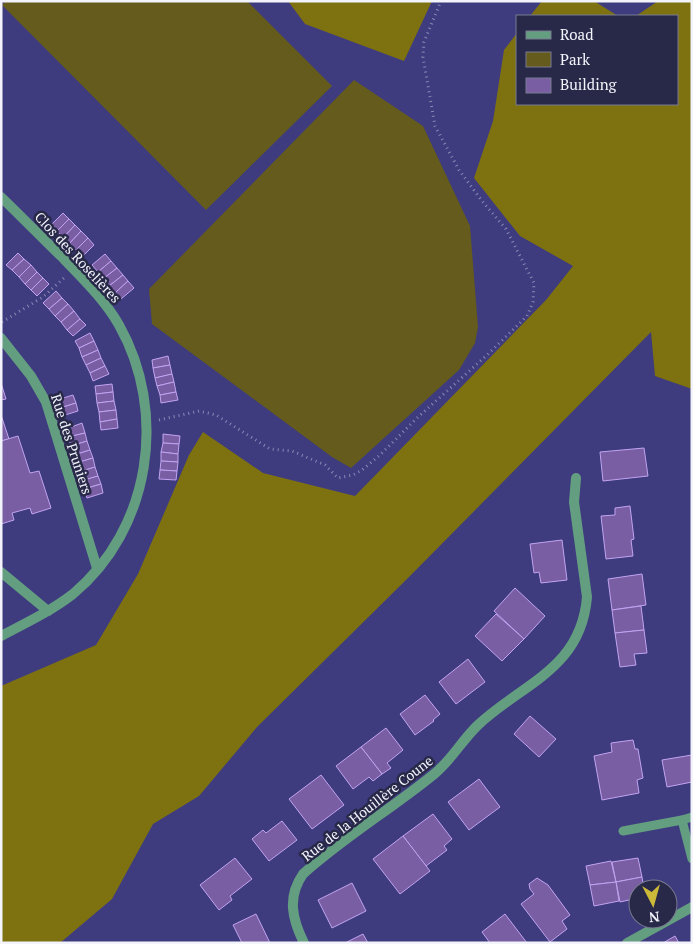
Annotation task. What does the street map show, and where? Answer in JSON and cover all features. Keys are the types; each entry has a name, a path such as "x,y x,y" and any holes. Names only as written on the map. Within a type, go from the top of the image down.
{"street":[{"name":"Clos des Roselières","path":"1,636 48,611 72,594 108,555 136,499 146,460 147,424 142,384 132,354 122,332 105,304 2,198"},
{"name":"Rue des Pruniers","path":"1,338 31,376 46,402 97,568"},
{"name":"Rue de la Houillère Coune","path":"304,943 292,911 298,882 304,874 434,775 478,725 550,670 564,656 575,639 585,612 586,597 574,502 576,478"},
{"path":"1,572 48,611"},
{"path":"627,943 692,907"}],"lane":[{"path":"622,830 692,817"},
{"path":"682,820 692,859"}],"path":[{"path":"147,424 199,411 216,415 270,449 292,451 325,465 338,478 353,475 380,455 527,316 533,302 534,283 522,258 506,229 459,170 435,126 423,57 424,42 440,1"},
{"path":"1,322 43,297 74,270"}],"green space":[{"path":"6,1 247,1 332,86 206,210 2,5"},
{"path":"354,80 423,126 470,226 478,327 475,343 459,370 351,468 332,457 152,324 149,289"}],"shaded area":[{"path":"288,1 432,1 404,61 305,24"},
{"path":"542,1 594,1 616,15 531,15"},
{"path":"658,1 692,1 692,389 655,376 651,332 410,576 257,727 199,796 153,824 112,899 60,943 1,943 1,686 96,645 138,574 189,455 203,432 263,473 355,496 546,300 573,266 520,236 474,178 493,121 504,50 516,34 516,105 678,105 678,15 637,15"}],"building":[{"path":"63,213 69,219 57,231 51,225"},
{"path":"69,219 75,225 63,238 57,231"},
{"path":"75,225 81,231 69,244 63,238"},
{"path":"81,231 88,238 76,250 69,244"},
{"path":"88,238 94,245 82,257 76,250"},
{"path":"18,253 24,259 12,270 6,265"},
{"path":"105,254 111,261 98,272 92,265"},
{"path":"24,259 31,265 19,277 12,270"},
{"path":"111,261 117,268 103,279 98,272"},
{"path":"31,265 37,272 25,284 19,277"},
{"path":"117,268 123,275 109,286 103,279"},
{"path":"37,272 43,278 31,290 25,284"},
{"path":"123,275 128,281 115,293 109,286"},
{"path":"43,278 49,284 37,296 31,290"},
{"path":"128,281 134,288 121,299 115,293"},
{"path":"56,291 62,298 49,309 43,303"},
{"path":"62,298 68,304 55,316 49,309"},
{"path":"68,304 74,311 61,322 55,316"},
{"path":"74,311 80,319 67,330 61,322"},
{"path":"80,319 86,325 73,336 67,330"},
{"path":"90,333 94,341 79,348 75,341"},
{"path":"94,341 98,350 82,357 79,348"},
{"path":"98,350 101,358 86,365 82,357"},
{"path":"168,356 170,365 153,368 152,360"},
{"path":"101,358 105,366 90,373 86,365"},
{"path":"170,365 172,374 155,378 153,368"},
{"path":"105,366 109,374 93,381 90,373"},
{"path":"172,374 174,382 157,386 155,378"},
{"path":"174,382 176,392 160,395 157,386"},
{"path":"1,383 6,399 1,400"},
{"path":"112,384 113,392 96,394 95,386"},
{"path":"113,392 114,401 97,403 96,394"},
{"path":"176,392 178,400 161,403 160,395"},
{"path":"73,395 76,403 60,408 57,400"},
{"path":"114,401 116,410 99,412 97,403"},
{"path":"76,403 78,411 62,416 60,408"},
{"path":"116,410 117,419 100,422 99,412"},
{"path":"1,415 9,439 1,441"},
{"path":"117,419 118,428 101,430 100,422"},
{"path":"82,423 85,433 68,437 66,429"},
{"path":"85,433 87,441 71,446 68,437"},
{"path":"163,434 180,436 179,444 163,443"},
{"path":"18,436 30,473 39,471 51,508 32,514 30,508 12,513 14,520 1,524 1,441"},
{"path":"87,441 90,450 74,455 71,446"},
{"path":"163,443 179,444 178,454 161,452"},
{"path":"644,448 648,476 603,481 600,452"},
{"path":"90,450 93,458 76,463 74,455"},
{"path":"161,452 178,454 178,462 161,461"},
{"path":"93,458 95,467 79,472 76,463"},
{"path":"161,461 178,462 177,471 160,470"},
{"path":"95,467 98,476 81,481 79,472"},
{"path":"160,470 177,471 176,480 159,479"},
{"path":"98,476 101,484 84,489 81,481"},
{"path":"101,484 103,493 87,498 84,489"},
{"path":"630,506 634,539 631,540 633,556 606,559 601,516 615,515 615,508"},
{"path":"562,540 567,580 541,583 539,572 534,573 530,544"},
{"path":"642,574 646,605 612,610 608,579"},
{"path":"515,588 545,616 524,639 494,611"},
{"path":"641,606 644,630 615,633 612,610"},
{"path":"496,614 524,639 502,661 475,636"},
{"path":"644,630 647,653 634,654 636,665 620,667 615,633"},
{"path":"468,659 485,682 456,704 439,682"},
{"path":"425,695 440,714 434,721 415,735 400,714"},
{"path":"530,716 556,739 539,757 514,734"},
{"path":"386,728 403,750 387,763 391,768 382,774 361,747"},
{"path":"633,740 635,749 638,749 643,778 637,780 639,793 602,800 594,756 612,752 611,743"},
{"path":"361,747 382,774 373,781 369,777 353,789 336,766"},
{"path":"692,755 692,782 667,787 662,760"},
{"path":"321,775 344,805 312,829 289,799"},
{"path":"479,779 500,807 469,830 448,802"},
{"path":"433,814 452,839 444,846 447,850 426,866 403,836"},
{"path":"282,821 297,840 269,861 252,839 263,830 266,833"},
{"path":"403,836 430,871 400,894 373,859"},
{"path":"235,858 252,879 230,896 232,900 219,910 200,885"},
{"path":"638,858 642,877 616,882 612,862"},
{"path":"611,861 616,882 590,885 586,866"},
{"path":"537,878 548,885 570,915 562,921 567,929 550,942 521,904 534,894 529,884"},
{"path":"628,880 628,900 620,902 616,882"},
{"path":"616,882 619,901 594,906 590,885"},
{"path":"352,883 366,911 332,928 318,900"},
{"path":"256,914 270,943 242,943 233,925"},
{"path":"505,914 527,943 490,943 482,932"},
{"path":"363,934 368,943 345,943"},
{"path":"675,936 679,943 663,943"}]}
